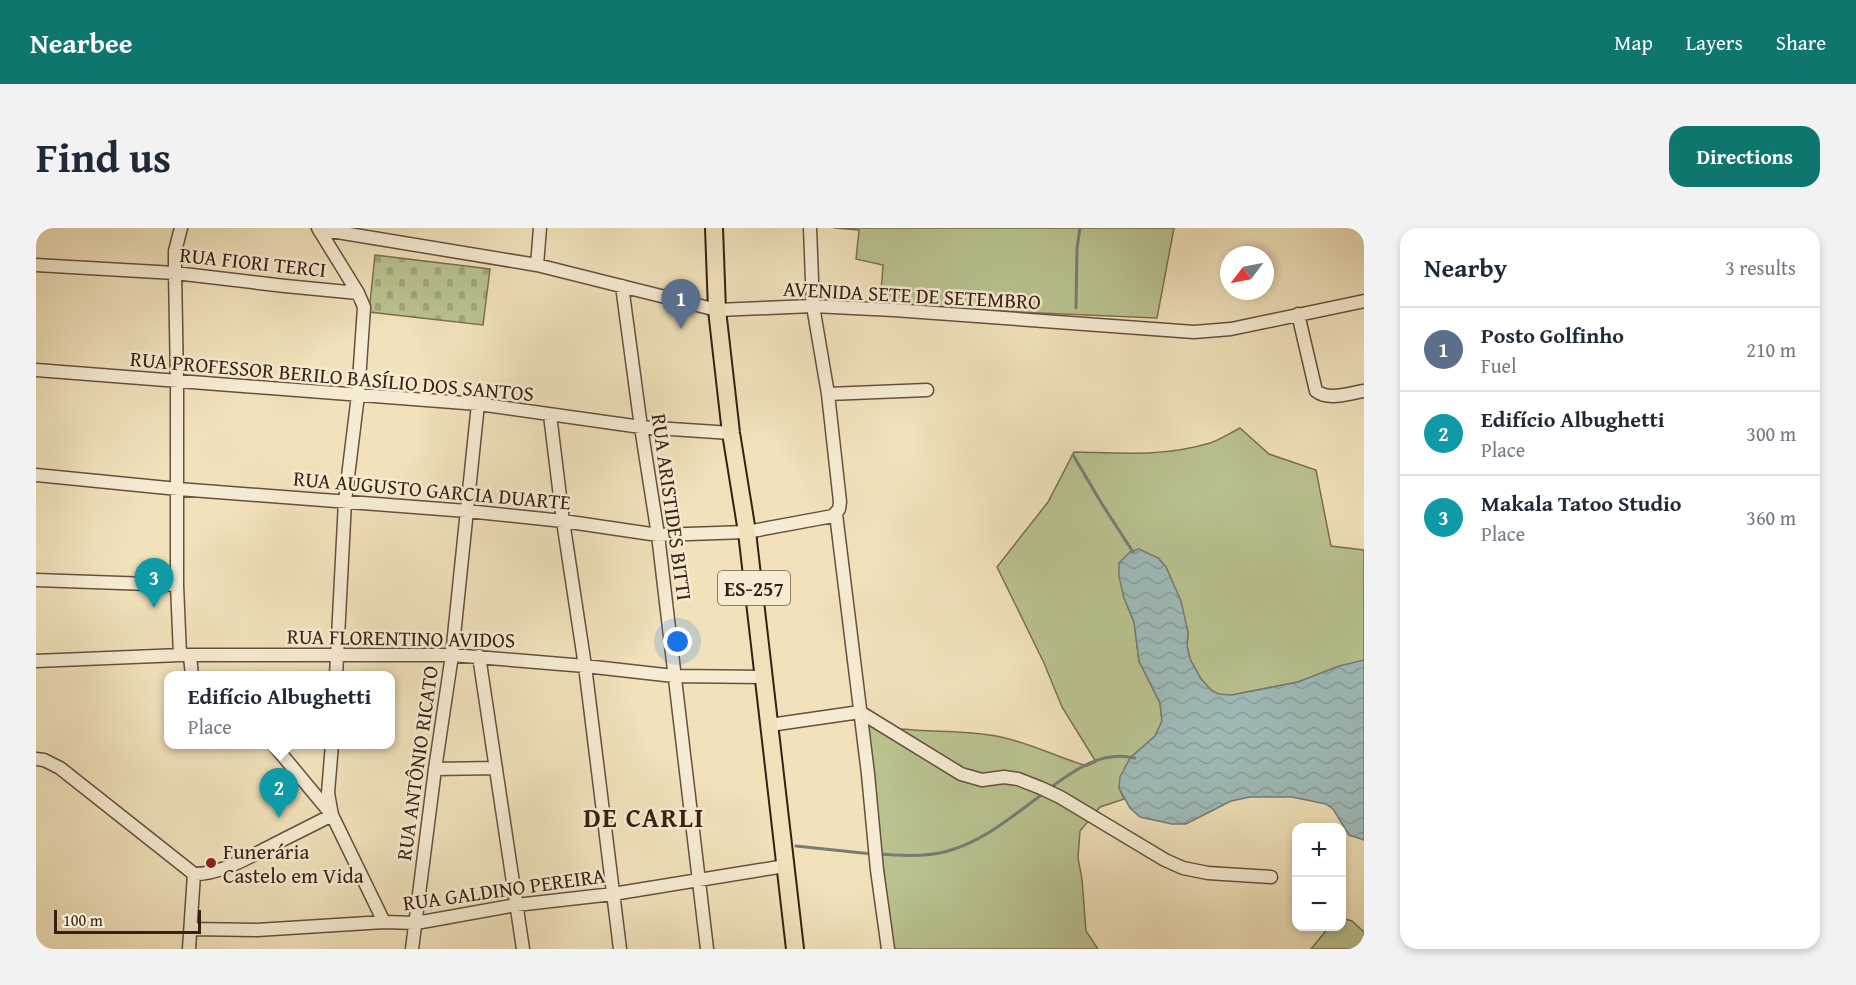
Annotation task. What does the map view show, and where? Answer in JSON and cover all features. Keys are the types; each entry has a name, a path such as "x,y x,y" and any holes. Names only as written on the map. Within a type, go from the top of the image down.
{"main road":[{"name":"ES-257","path":"714,228 717,310 731,433 747,532 765,677 795,949"}],"street":[{"path":"181,228 175,251 177,585 185,656 191,671"},
{"path":"537,264 540,228"},
{"path":"810,228 813,306 828,394 840,502 830,516 860,712 888,949"},
{"path":"318,229 358,293 364,307 358,395 345,501 336,671"},
{"name":"AVENIDA SETE DE SETEMBRO","path":"318,229 537,264 717,310 813,306 1194,332 1231,329 1364,301"},
{"name":"RUA FIORI TERCI","path":"36,265 175,273 358,293"},
{"name":"RUA ARISTIDES BITTI","path":"622,286 658,535 707,949"},
{"path":"1298,314 1316,391 1321,395 1331,396 1364,391"},
{"name":"RUA PROFESSOR BERILO BASÍLIO DOS SANTOS","path":"36,370 478,404 641,428 731,433"},
{"path":"828,394 927,390"},
{"name":"RUA ANTÔNIO RICATO","path":"412,949 452,655 478,404"},
{"path":"550,415 585,666 620,949"},
{"name":"RUA AUGUSTO GARCIA DUARTE","path":"36,475 178,489 467,511 563,521 658,535 747,532 830,516"},
{"path":"36,580 177,585"},
{"name":"RUA FLORENTINO AVIDOS","path":"36,661 185,656 452,655 674,676 765,677"},
{"path":"479,656 523,949"},
{"path":"770,725 860,712 961,774 982,780 1004,777 1018,779 1041,788 1165,860 1208,873 1271,877"},
{"path":"277,749 333,815"},
{"path":"332,749 328,793 333,815 384,922"},
{"path":"36,759 44,760 60,768 194,874 219,871 333,815"},
{"path":"435,769 496,768"},
{"name":"RUA GALDINO PEREIRA","path":"192,929 257,930 384,922 416,923 516,905 613,894 785,866"},
{"path":"189,949 194,874"}],"green space":[{"path":"834,228 1174,228 1157,318 880,306 883,265 856,259 859,230"},
{"path":"375,255 490,269 483,325 369,312"},
{"path":"1240,428 1269,454 1316,470 1331,546 1364,550 1364,660 1298,682 1232,695 1220,695 1212,691 1201,679 1190,659 1187,646 1188,632 1176,591 1166,567 1158,558 1124,598 1134,622 1139,661 1160,703 1162,721 1155,736 1130,758 1119,788 1124,799 1100,807 1080,831 1078,858 1086,931 1098,949 894,949 864,722 897,729 996,736 1020,742 1087,766 1096,762 1062,707 1044,663 997,567 1048,502 1074,452 1142,453 1176,450 1214,442"},
{"path":"1346,919 1352,921 1364,932 1364,949 1311,949 1326,931 1346,931"}],"water":[{"path":"1139,549 1158,558 1166,567 1181,601 1188,632 1187,646 1190,659 1201,679 1212,691 1232,695 1298,682 1339,666 1364,660 1364,840 1349,835 1346,823 1342,823 1333,809 1326,804 1292,797 1250,797 1231,801 1186,824 1172,824 1140,817 1130,808 1119,788 1120,777 1130,758 1155,736 1162,721 1160,703 1139,661 1134,622 1124,598 1119,577 1119,563 1130,552"}],"waterway":[{"path":"1076,308 1077,248 1080,228"},
{"path":"1073,455 1133,552"},
{"path":"1049,789 1078,769 1100,759 1123,756 1135,758"},
{"path":"879,854 923,855 961,847 998,826 1044,793"},
{"path":"796,846 872,854"}],"place":[{"name":"Posto Golfinho","path":"681,329"},
{"name":"Makala Tatoo Studio","path":"154,608"},
{"name":"Edifício Albughetti","path":"279,818"},
{"name":"Funerária Castelo em Vida","path":"211,863"}],"district":[{"name":"DE CARLI","path":"644,817"}]}
